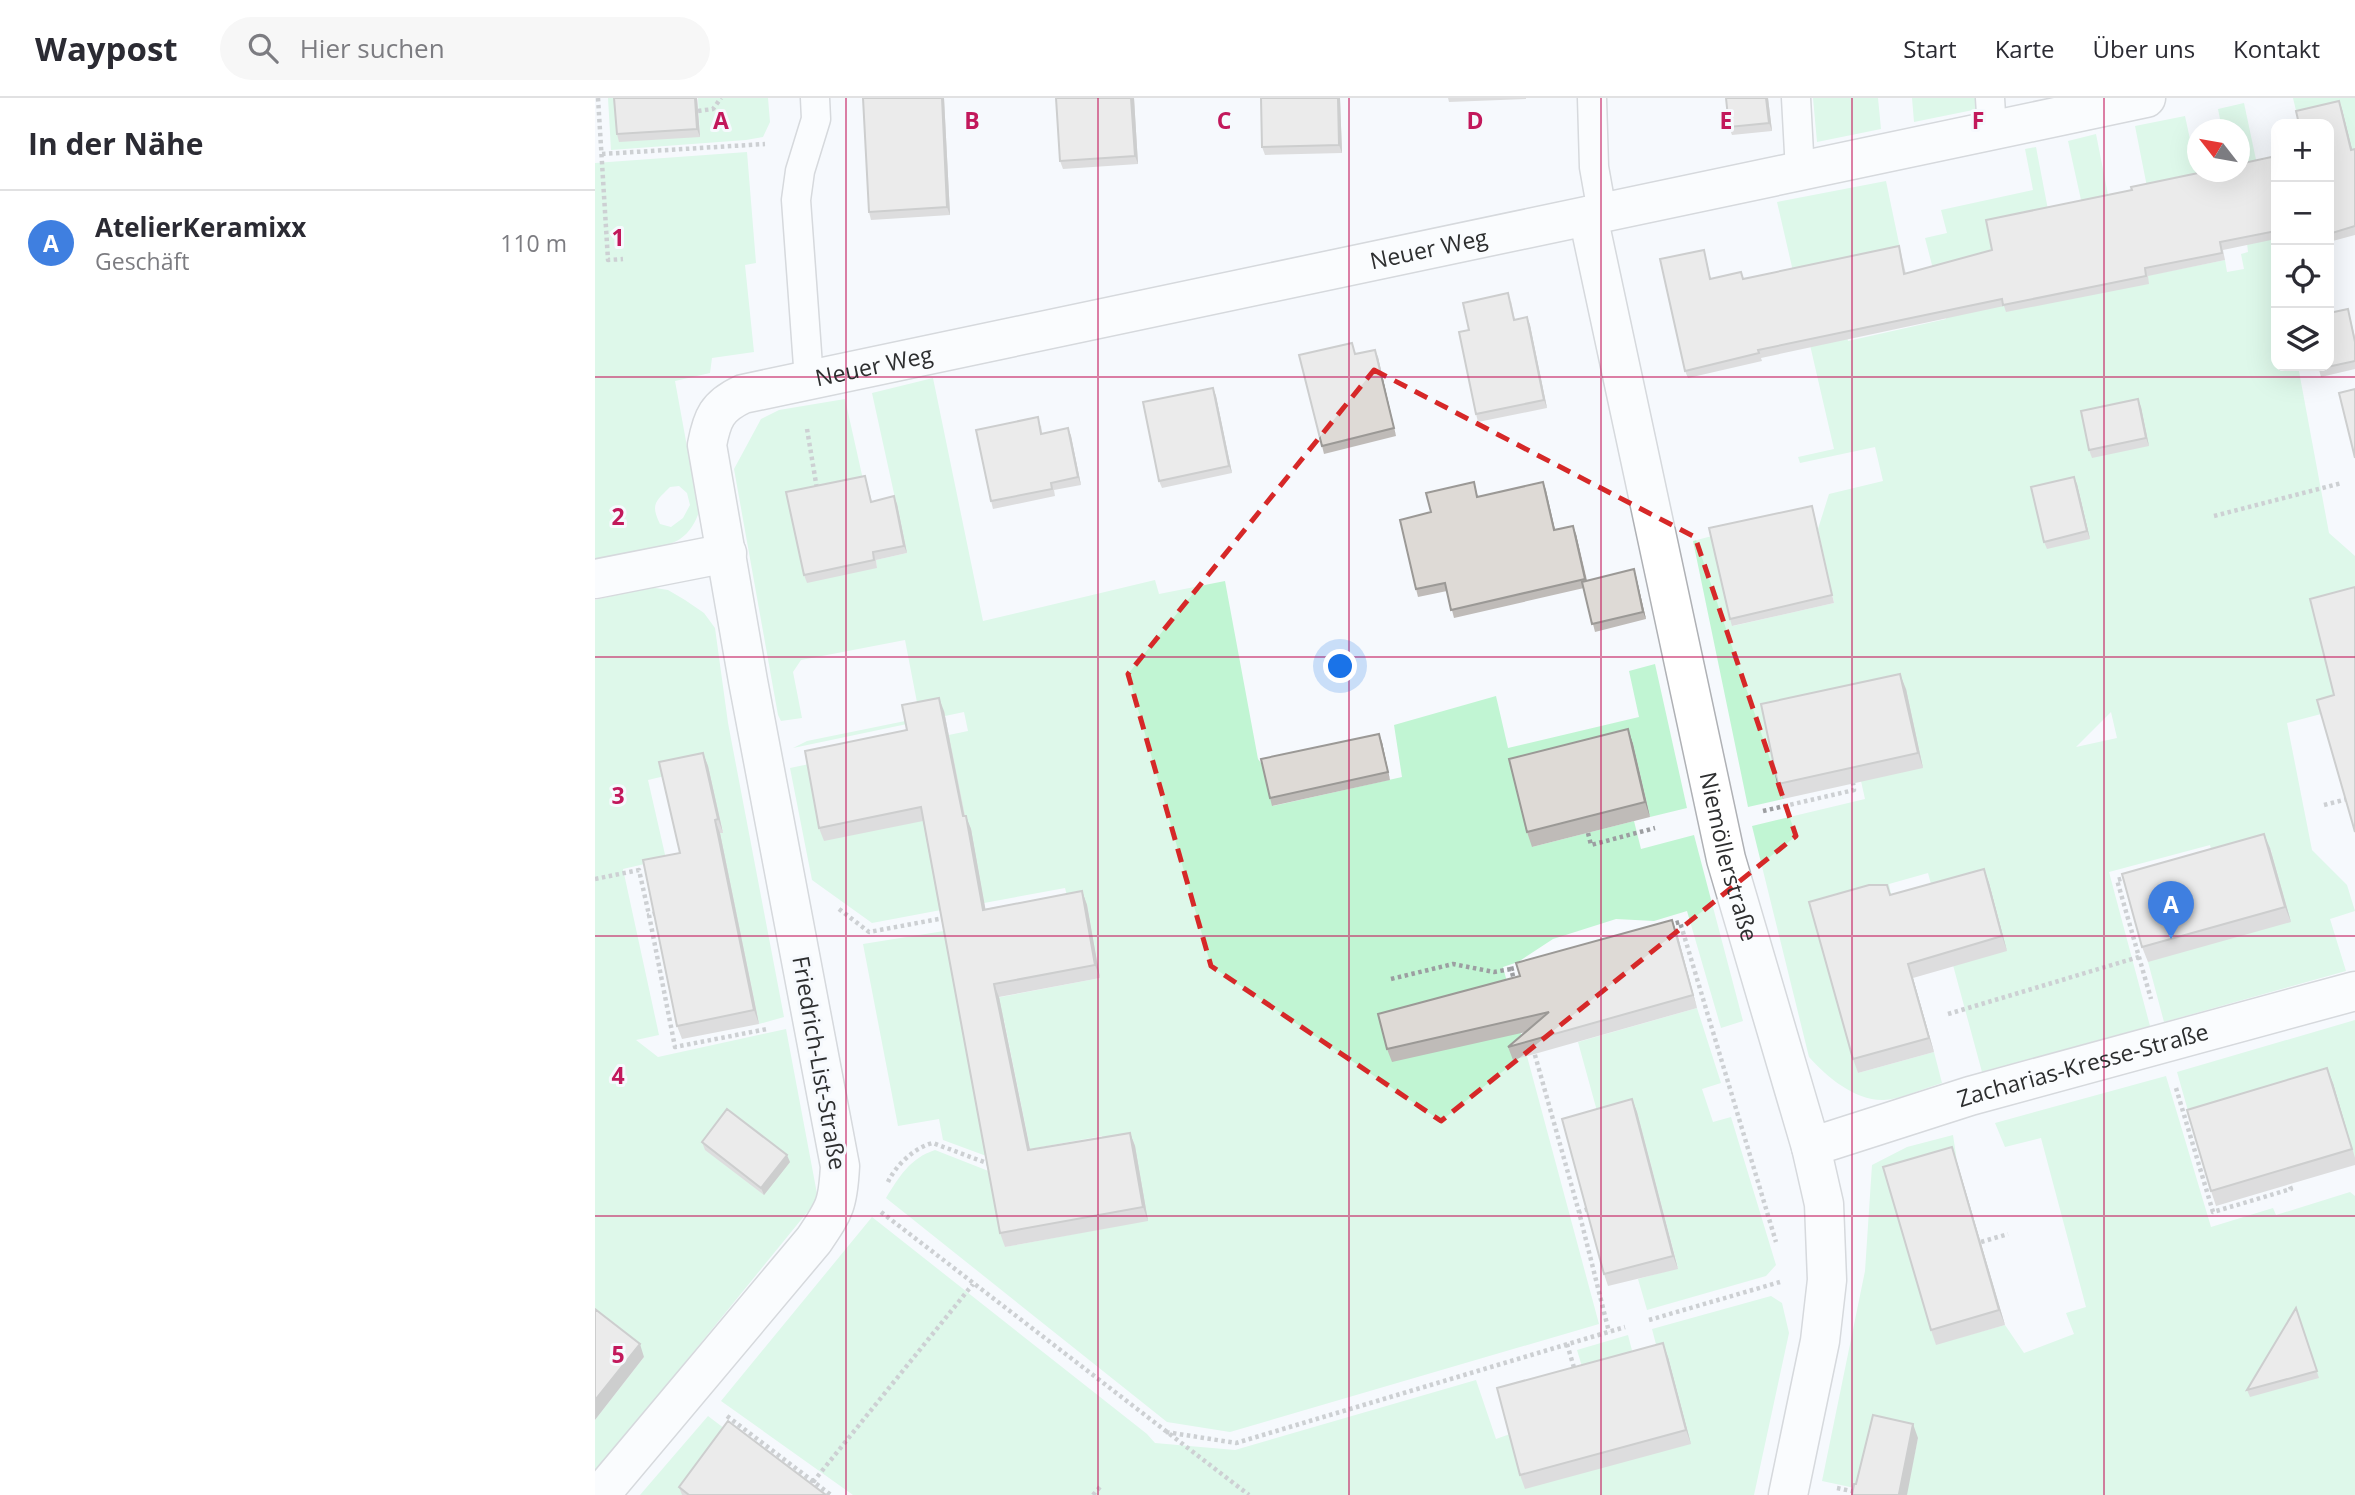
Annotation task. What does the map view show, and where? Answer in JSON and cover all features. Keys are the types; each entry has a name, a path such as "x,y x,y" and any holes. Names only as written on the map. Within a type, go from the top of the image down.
{"street":[{"name":"Neuer Weg","path":"717,412 729,400 743,394 1800,171 1991,114 2146,98"},
{"name":"Niemöllerstraße","path":"1595,214 1717,822 1811,1147 1824,1204 1827,1280 1820,1341 1788,1495"},
{"name":"Friedrich-List-Straße","path":"600,1495 814,1240 831,1216 838,1198 840,1166 748,681 707,446 717,412"},
{"path":"595,579 727,553"},
{"name":"Zacharias-Kresse-Straße","path":"1811,1147 1970,1096 2355,991"}],"lane":[{"path":"805,381 796,200 800,171 816,119 815,98"},
{"path":"1592,98 1595,214"},
{"path":"1796,98 1800,171"}],"path":[{"path":"598,98 608,260 623,259"},
{"path":"698,111 713,109 721,98"},
{"path":"602,154 776,143"},
{"path":"805,381 817,494"},
{"path":"2214,516 2342,483"},
{"path":"1717,822 1854,790 1853,783"},
{"path":"2324,804 2347,799"},
{"path":"1588,833 1591,845 1655,828"},
{"path":"595,879 639,870 675,1047 813,1020"},
{"path":"2130,877 2117,880 2213,1212 2291,1189 2289,1184"},
{"path":"649,915 656,913"},
{"path":"869,932 951,917"},
{"path":"1667,926 1680,922 1787,1280"},
{"path":"1948,1014 2139,957"},
{"path":"1391,979 1453,964 1494,972 1524,965"},
{"path":"1511,969 1519,996"},
{"path":"666,998 674,998"},
{"path":"1530,1037 1609,1332"},
{"path":"875,1207 899,1165 925,1145 933,1143 990,1166 1002,1163"},
{"path":"838,1198 875,1207 1249,1495"},
{"path":"1579,1212 1588,1209"},
{"path":"1980,1242 2008,1234"},
{"path":"1649,1320 1787,1280 1827,1280"},
{"path":"813,1482 973,1283"},
{"path":"1165,1432 1236,1443 1625,1327"},
{"path":"1567,1345 1579,1382"},
{"path":"690,1388 831,1495"},
{"path":"767,1460 773,1451"},
{"path":"1093,1495 1100,1487"}],"highlighted area":[{"path":"1374,370 1695,537 1796,836 1441,1121 1211,966 1128,674"}],"green space":[{"path":"608,98 617,98 700,137 698,98 768,98 770,122 763,137 746,140 611,150"},
{"path":"1813,98 1878,98 1881,129 1817,142"},
{"path":"1912,98 1977,98 1978,109 1914,122"},
{"path":"2293,98 2355,98 2355,149 2352,150 2342,109 2298,119"},
{"path":"2244,103 2247,119 2220,119 2218,109"},
{"path":"2185,116 2187,182 2194,182 2148,192 2135,126"},
{"path":"2250,131 2271,230 2271,371 2299,371 2329,533 2355,556 2355,705 2287,723 2312,850 2347,885 2355,911 2330,919 2346,971 2164,1022 2148,962 2272,857 2271,849 2215,864 2210,845 2109,872 2150,1026 1982,1072 1928,873 1889,884 1891,894 1815,916 1858,1073 1934,1052 1942,1083 1906,1096 1884,1100 1863,1097 1852,1092 1833,1080 1809,1057 1752,826 1865,799 1861,781 1767,719 1783,799 1748,807 1693,541 1712,536 1733,626 1834,603 1818,529 1829,494 1883,481 1875,447 1800,463 1798,457 1834,449 1777,202 1886,181 1901,253 1832,268 1848,341 1946,319 1925,238 1947,233 1941,210 2033,190 2025,149 2036,147 2049,215 2083,209 2068,141 2096,134 2111,210 2150,275 2225,260 2227,272 2244,269 2241,254 2248,252 2240,182 2250,182","holes":["2111,712 2117,738 2076,747"]},
{"path":"747,152 756,263 745,265 754,352 712,358 710,373 675,381 699,512 694,524 684,536 673,543 595,559 595,163","holes":["679,486 687,493 690,505 683,518 671,527 660,524 655,507 661,496 670,487"]},
{"path":"933,378 983,621 1155,580 1159,594 1225,581 1258,759 1264,767 1273,806 1402,777 1394,725 1496,696 1508,748 1639,717 1629,671 1655,664 1687,808 1650,817 1633,744 1532,847 1634,821 1641,849 1694,835 1743,1021 1721,1028 1687,911 1654,921 1616,919 1553,939 1518,962 1503,967 1599,1324 1230,1432 1167,1422 886,1198 912,1163 935,1150 991,1172 1005,1247 1148,1220 1106,1152 1102,1136 1030,1149 1004,1020 989,1157 943,1140 939,1119 898,1126 863,944 944,931 959,1005 1100,978 1087,905 1070,908 1065,888 984,903 970,829 941,910 872,923 812,880 790,768 968,731 964,712 793,748 807,741 920,718 905,640 801,660 793,672 802,718 781,721 734,469 761,419 779,410 845,399 864,484 790,499 877,567 876,560 907,553 872,393"},
{"path":"649,587 668,590 685,600 704,613 715,628 728,723 784,1017 759,1024 725,859 709,836 723,832 707,766 648,780 666,859 623,869 659,1035 636,1040 658,1057 786,1029 818,1199 595,1473 595,1420 644,1357 595,1318 595,600"},
{"path":"1697,1008 1721,1083 1702,1089 1713,1122 1731,1117 1776,1265 1766,1276 1647,1310 1638,1279 1678,1268 1637,1113 1600,1122 1578,1042"},
{"path":"2355,1020 2355,1158 2192,1125 2177,1072"},
{"path":"2166,1076 2211,1227 2273,1208 2276,1215 2350,1192 2355,1196 2355,1495 1906,1495 1918,1438 1864,1490 1822,1481 1865,1271 1872,1165 1907,1147 1953,1135 1957,1162 1889,1182 1936,1344 2005,1325 2024,1353 2074,1334 2066,1313 2086,1307 2041,1138 2005,1147 1995,1123"},
{"path":"872,1217 1155,1443 1235,1450 1476,1380 1496,1439 1660,1360 1652,1329 1771,1296 1782,1303 1789,1333 1754,1495 853,1495 721,1401"},
{"path":"1628,1335 1636,1366 1586,1380 1577,1350"},
{"path":"708,1416 733,1435 688,1495 640,1495"}],"building":[{"path":"614,98 695,98 697,129 617,134"},
{"path":"863,98 942,98 947,207 869,212"},
{"path":"1056,98 1131,98 1135,156 1060,161"},
{"path":"1261,98 1338,98 1339,145 1262,147"},
{"path":"1726,98 1766,98 1769,123 1729,127"},
{"path":"2339,101 2351,150 2355,149 2355,226 2334,232 2334,119 2298,119 2296,111"},
{"path":"2271,157 2271,232 2220,242 2222,253 2145,268 2146,276 2003,305 2002,299 1758,350 1759,353 1685,371 1660,259 1704,250 1710,279 1741,272 1743,279 1899,246 1904,274 1992,250 1986,220 2132,190 2131,187 2187,175 2187,182 2250,182 2250,162"},
{"path":"1508,293 1514,320 1527,317 1544,400 1476,414 1459,332 1469,330 1463,303"},
{"path":"2348,309 2355,342 2355,361 2334,366 2334,312"},
{"path":"1352,343 1355,354 1375,350 1394,428 1322,446 1299,355"},
{"path":"1213,388 1229,466 1159,481 1143,402"},
{"path":"2355,389 2355,458 2339,393"},
{"path":"2138,399 2146,438 2089,450 2081,411"},
{"path":"1038,417 1041,434 1068,428 1078,477 1051,483 1052,489 991,501 976,430"},
{"path":"865,476 871,502 894,496 904,546 873,552 874,560 804,575 786,492"},
{"path":"2074,477 2087,531 2044,542 2031,487"},
{"path":"1474,482 1477,497 1543,482 1554,530 1573,526 1585,579 1451,610 1445,583 1416,589 1400,520 1431,512 1426,493"},
{"path":"1812,506 1832,595 1730,619 1709,528"},
{"path":"1634,569 1643,612 1592,624 1582,582"},
{"path":"2355,587 2355,832 2317,700 2334,695 2310,599"},
{"path":"1900,674 1918,753 1778,784 1761,704"},
{"path":"939,698 963,816 966,816 983,910 1082,891 1095,965 994,984 1028,1150 1130,1133 1143,1207 1000,1233 921,807 819,828 805,751 907,730 902,705"},
{"path":"1628,729 1645,802 1527,832 1509,759"},
{"path":"1379,734 1388,772 1270,798 1261,759"},
{"path":"703,753 754,1010 677,1026 643,860 680,853 659,762"},
{"path":"2264,834 2285,907 2142,947 2122,874"},
{"path":"1984,869 2002,936 1908,964 1929,1038 1853,1059 1809,902 1869,885 1887,885 1890,895"},
{"path":"1672,920 1693,995 1508,1047 1549,1012 1387,1049 1378,1014 1520,976 1516,963"},
{"path":"2327,1068 2352,1149 2211,1191 2187,1110"},
{"path":"1632,1099 1673,1256 1604,1274 1562,1119"},
{"path":"727,1109 787,1155 761,1188 702,1142"},
{"path":"1952,1147 1999,1310 1931,1330 1883,1167"},
{"path":"2296,1308 2317,1371 2247,1390"},
{"path":"595,1309 640,1344 595,1400"},
{"path":"1663,1343 1686,1430 1520,1475 1497,1388"},
{"path":"1873,1415 1913,1424 1899,1494 1906,1495 1852,1495"},
{"path":"728,1421 826,1495 689,1495 679,1487"}],"place":[{"name":"AtelierKeramixx","path":"2171,939"}]}
